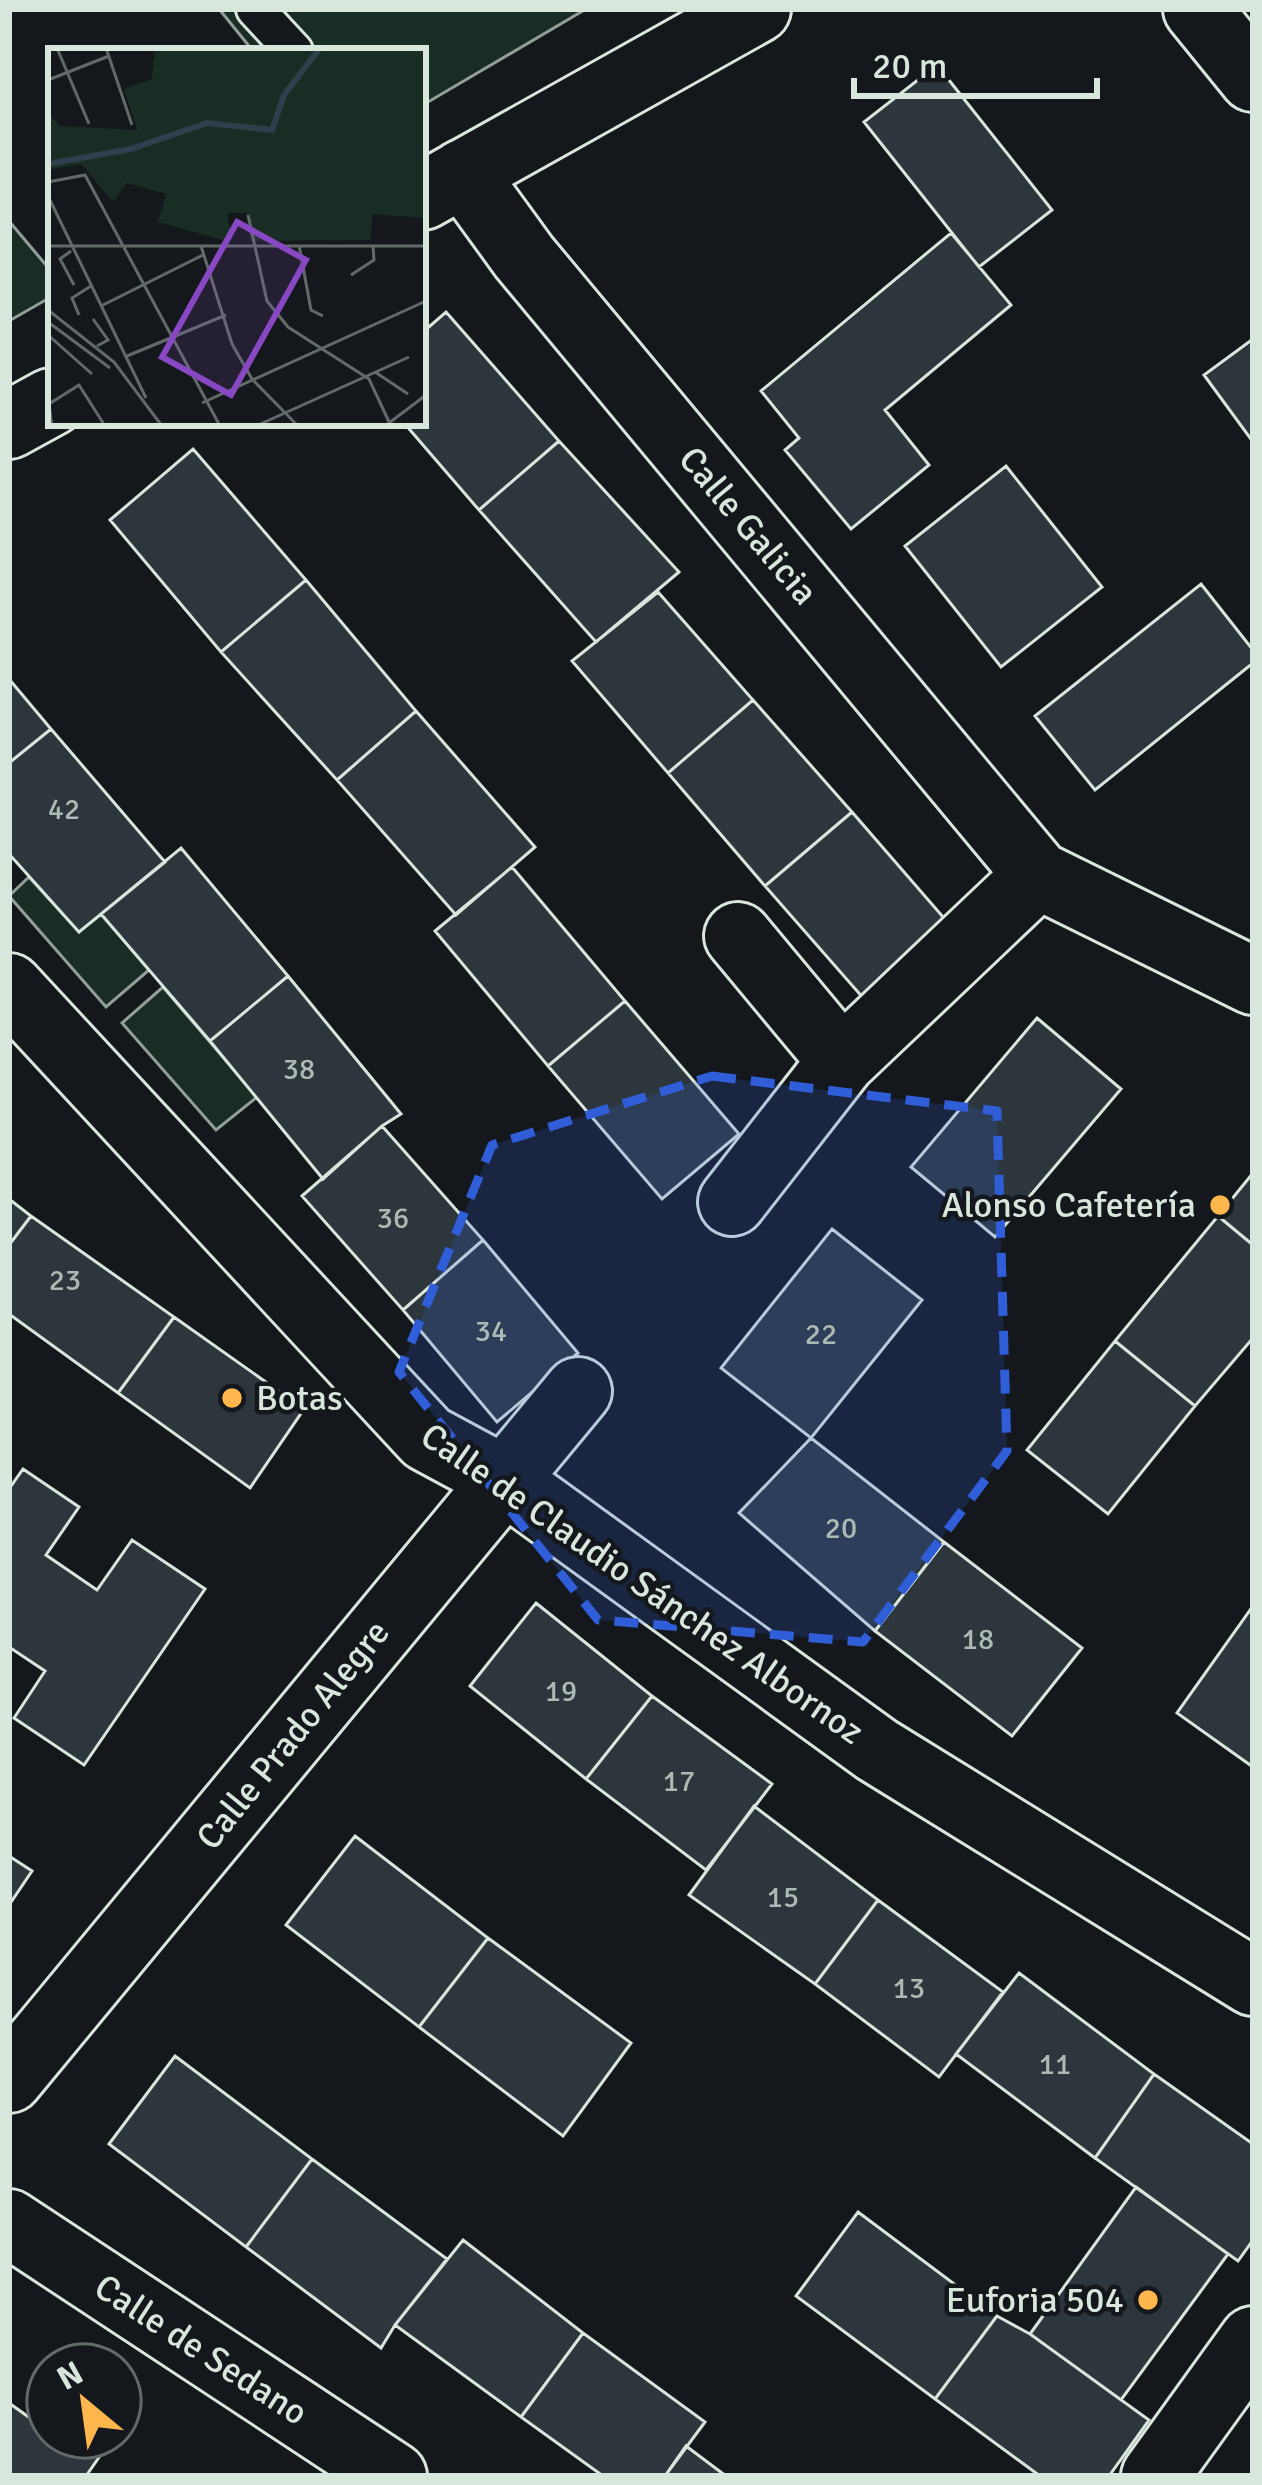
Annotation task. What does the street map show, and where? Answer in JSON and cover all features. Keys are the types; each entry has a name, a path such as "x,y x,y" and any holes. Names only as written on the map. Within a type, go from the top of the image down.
{"street":[{"path":"436,174 757,9"},
{"path":"1197,9 1253,78"},
{"name":"Calle Galicia","path":"436,174 524,256 1038,875 1253,981"},
{"path":"9,425 48,404"},
{"path":"732,1202 842,1061 1038,875"},
{"path":"738,936 842,1061"},
{"name":"Calle de Claudio Sánchez Albornoz","path":"9,987 427,1438 503,1479 878,1750 1253,1982"},
{"name":"Calle Prado Alegre","path":"9,2079 578,1391"},
{"name":"Calle de Sedano","path":"9,2223 393,2476"},
{"path":"1155,2476 1253,2340"}],"lane":[{"path":"255,9 291,48"}],"highlighted area":[{"path":"712,1076 997,1111 1007,1451 863,1642 598,1620 399,1372 492,1145"}],"green space":[{"path":"219,9 586,9 426,103 426,48 251,48"},
{"path":"9,221 48,267 48,299 9,321"},
{"path":"29,877 79,932 101,914 149,970 106,1007 9,896"},
{"path":"163,987 257,1097 216,1130 122,1023"}],"building":[{"path":"937,65 1052,210 979,267 864,122"},
{"path":"951,233 1011,305 885,410 929,465 851,529 785,450 799,438 761,391"},
{"path":"446,312 559,441 479,510 407,426 426,426 426,329"},
{"path":"1253,339 1253,442 1204,375"},
{"path":"559,441 679,572 596,642 479,510"},
{"path":"193,449 306,580 221,652 110,520"},
{"path":"1006,466 1102,587 1001,667 905,546"},
{"path":"306,580 416,711 337,780 221,652"},
{"path":"1201,584 1253,650 1253,663 1095,790 1035,716"},
{"path":"658,592 753,700 668,773 572,661"},
{"path":"9,679 51,729 9,763"},
{"path":"753,700 852,812 765,886 668,773"},
{"path":"416,711 535,847 456,915 337,780"},
{"path":"51,729 165,862 79,932 9,854 9,763"},
{"path":"852,812 950,925 864,999 765,886"},
{"path":"181,848 288,976 210,1041 101,914"},
{"path":"512,867 625,1001 548,1066 435,931"},
{"path":"288,976 401,1114 323,1179 210,1041"},
{"path":"625,1001 739,1134 662,1199 548,1066"},
{"path":"1037,1018 1121,1089 995,1237 911,1167"},
{"path":"382,1126 483,1240 403,1310 302,1196"},
{"path":"1253,1173 1253,1245 1218,1216"},
{"path":"9,1199 31,1216 9,1245"},
{"path":"31,1216 174,1317 118,1393 9,1314 9,1245"},
{"path":"1218,1216 1253,1245 1253,1338 1195,1406 1115,1341"},
{"path":"832,1229 922,1300 811,1438 721,1368"},
{"path":"483,1240 578,1353 497,1422 403,1310"},
{"path":"174,1317 304,1409 250,1488 118,1393"},
{"path":"1115,1341 1195,1406 1108,1514 1027,1450"},
{"path":"811,1438 944,1542 875,1631 739,1513"},
{"path":"23,1469 79,1507 46,1555 97,1590 132,1540 205,1589 84,1765 14,1718 45,1671 9,1647 9,1489"},
{"path":"944,1542 1082,1648 1012,1736 875,1631"},
{"path":"536,1603 652,1696 586,1779 470,1686"},
{"path":"1253,1606 1253,1767 1177,1713"},
{"path":"652,1696 772,1784 706,1870 586,1779"},
{"path":"754,1806 878,1900 815,1984 689,1895"},
{"path":"355,1836 488,1938 419,2027 286,1925"},
{"path":"9,1856 32,1871 9,1905"},
{"path":"878,1900 1003,1992 939,2077 815,1984"},
{"path":"488,1938 631,2043 563,2136 419,2027"},
{"path":"1019,1973 1154,2074 1095,2158 956,2054"},
{"path":"175,2056 312,2159 246,2247 109,2144"},
{"path":"1154,2074 1253,2144 1253,2240 1238,2261 1095,2158"},
{"path":"312,2159 447,2259 381,2348 246,2247"},
{"path":"1136,2187 1228,2254 1121,2400 1030,2334"},
{"path":"858,2212 997,2316 935,2399 796,2296"},
{"path":"463,2240 583,2333 521,2417 395,2325"},
{"path":"997,2316 1030,2334 1149,2420 1109,2476 1040,2476 935,2399"},
{"path":"583,2333 705,2422 665,2476 603,2476 521,2417"},
{"path":"9,2403 24,2414 24,2461 96,2461 86,2476 9,2476"},
{"path":"686,2446 726,2476 665,2476"}],"place":[{"name":"Alonso Cafetería","path":"1220,1205"},
{"name":"Botas","path":"232,1398"},
{"name":"Euforia 504","path":"1148,2300"}]}
